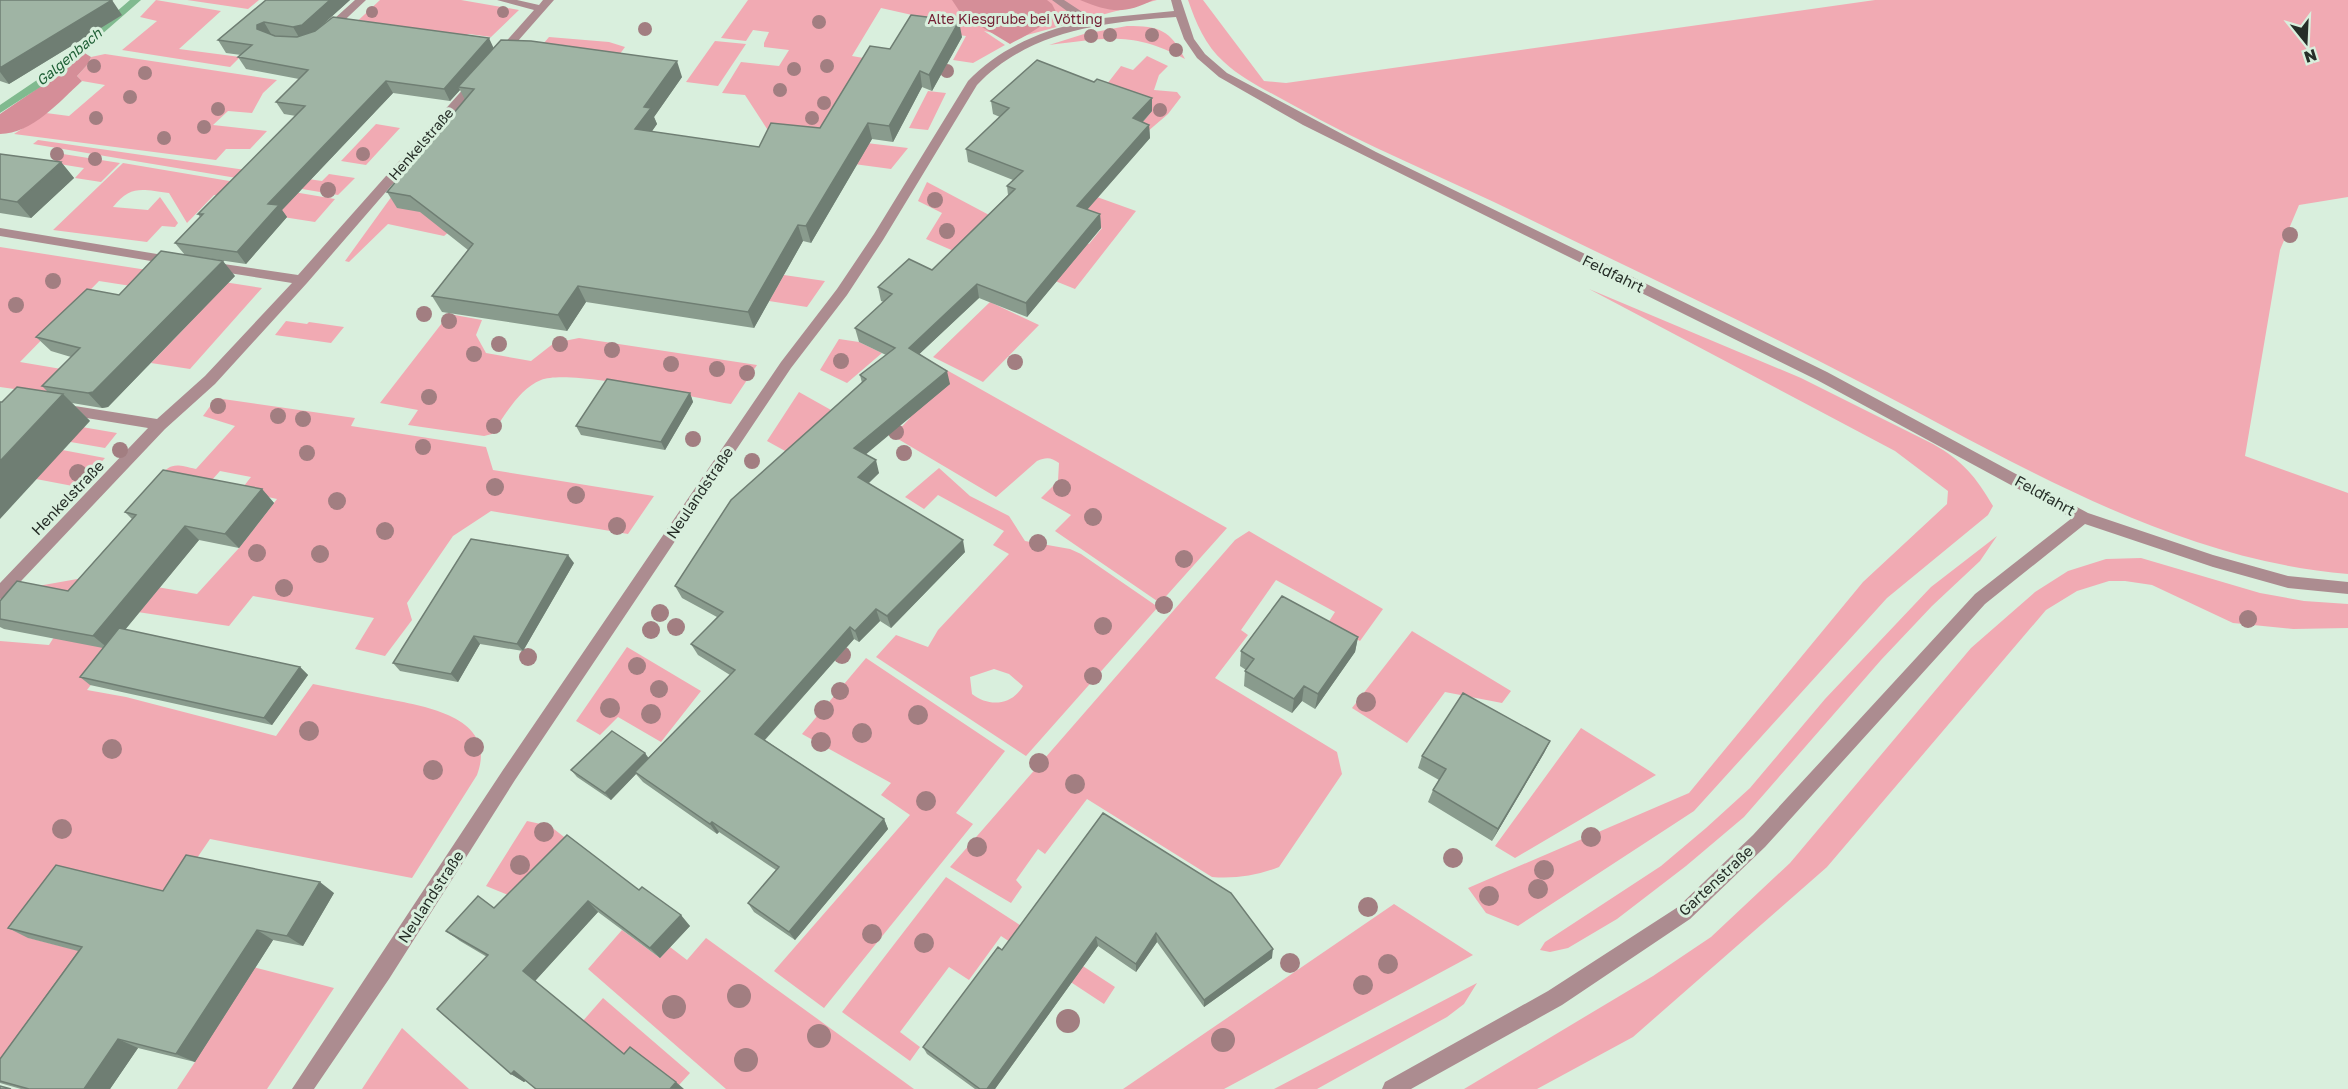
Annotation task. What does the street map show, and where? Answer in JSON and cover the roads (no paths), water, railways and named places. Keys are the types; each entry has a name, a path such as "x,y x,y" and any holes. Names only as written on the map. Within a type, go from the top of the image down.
{"street":[{"path":"318,38 361,0"},
{"name":"Henkelstraße","path":"502,0 545,4"},
{"path":"1057,0 1091,23"},
{"name":"Henkelstraße","path":"0,593 160,425 210,380 302,280 545,4"},
{"name":"Neulandstraße","path":"302,1089 382,972 509,775 786,365 842,292 879,237 966,90 980,73 1001,58 1041,38 1091,23 1178,7"},
{"name":"Feldfahrt","path":"1178,7 1190,39 1201,56 1223,75 1307,122 1822,376 2083,517 2214,561 2288,582 2348,588"},
{"path":"504,50 523,52"},
{"path":"0,232 302,280"},
{"path":"46,406 160,425"},
{"name":"Feldfahrt","path":"1980,599 2083,517"},
{"name":"Gartenstraße","path":"1392,1089 1555,998 1684,913 1759,841 1980,599"}],"waterway":[{"name":"Galgenbach","path":"0,110 41,82 136,0"}],"park label":[{"name":"Alte Kiesgrube bei Vötting","path":"1015,19"}]}
